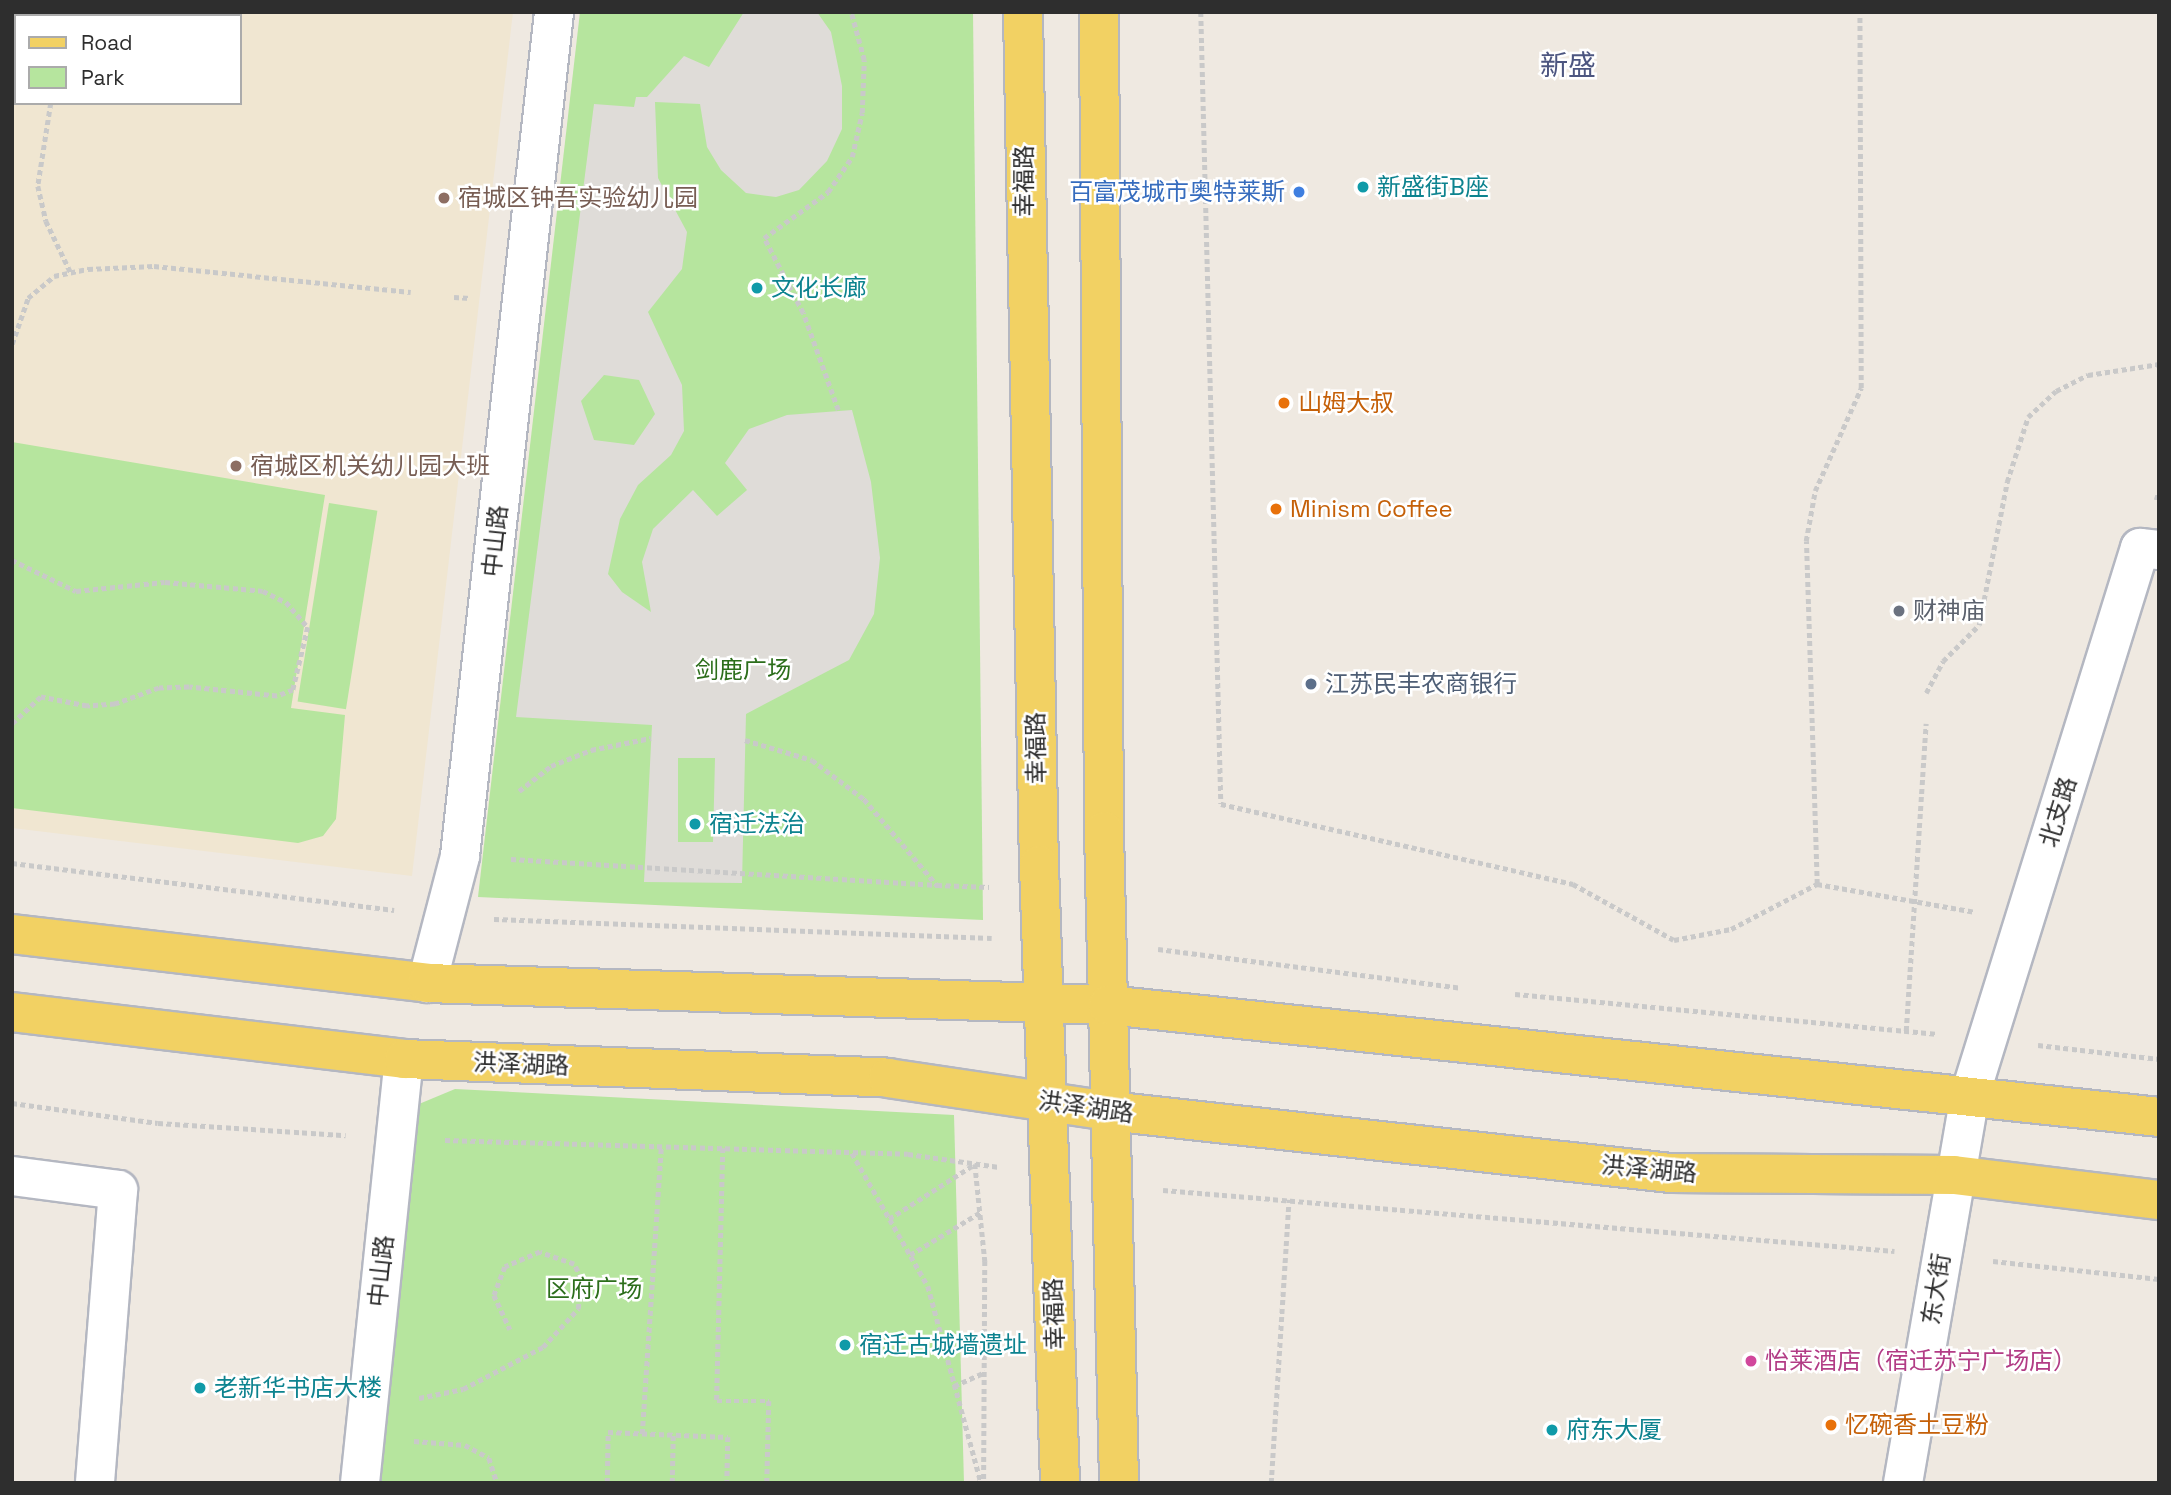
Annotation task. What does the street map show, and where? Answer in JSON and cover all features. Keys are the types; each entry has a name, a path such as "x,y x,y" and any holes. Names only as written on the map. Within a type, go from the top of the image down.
{"main road":[{"name":"幸福路","path":"1023,12 1040,889 1060,1483"},
{"path":"1098,12 1109,1111 1119,1483"},
{"path":"12,934 427,983 1108,1005 2159,1117"},
{"name":"洪泽湖路","path":"12,1012 404,1059 888,1078 1109,1111 1671,1173 1954,1175 2159,1200"}],"street":[{"name":"中山路","path":"427,983 460,856 555,12"},
{"name":"北支路","path":"1970,1095 2024,920 2149,549"},
{"name":"中山路","path":"360,1483 404,1059"},
{"name":"东大街","path":"1903,1483 1954,1175 1970,1095"},
{"path":"12,1176 118,1190 94,1483"}],"path":[{"path":"838,410 803,313 764,238 828,192 852,157 862,113 864,60 851,12"},
{"path":"1201,12 1222,804 1573,884 1674,940 1731,929 1817,884 2024,920"},
{"path":"1817,884 1806,541 1815,491 1861,388 1860,12"},
{"path":"51,105 38,186 46,221 71,272"},
{"path":"12,344 28,298 54,276 71,272 154,266 411,292"},
{"path":"1926,693 1943,661 1979,625 2007,482 2028,417 2056,391 2088,375 2159,364"},
{"path":"12,560 76,591 208,582 263,591 286,602 308,627 293,690 277,696 189,687 159,688 115,704 88,706 41,697 12,724"},
{"path":"1906,1031 1926,724"},
{"path":"460,856 517,793 551,766 591,750 651,738"},
{"path":"745,740 812,760 864,799 937,885"},
{"path":"460,856 1040,889"},
{"path":"642,1434 661,1146"},
{"path":"723,1148 717,1401 769,1401 767,1483"},
{"path":"852,1152 928,1286 982,1483"},
{"path":"889,1219 975,1164 981,1212 985,1372 982,1483"},
{"path":"1271,1483 1289,1200"},
{"path":"910,1255 981,1212"},
{"path":"368,1399 435,1396 513,1367 544,1347 578,1309 581,1279 574,1264 540,1252 505,1267 494,1295 510,1330"},
{"path":"954,1387 985,1372"},
{"path":"607,1483 608,1432 728,1437 726,1483"},
{"path":"671,1483 673,1435"},
{"path":"364,1437 465,1445 489,1458 497,1483"}],"shaded area":[{"name":"宿城区机关幼儿园大班","path":"12,12 513,12 412,876 12,828"},
{"path":"744,12 817,12 831,32 842,86 842,129 827,161 799,190 776,197 746,193 721,170 707,147 700,104 655,102 658,178 687,232 682,269 648,312 682,385 684,431 671,455 638,485 620,519 608,574 622,592 651,612 642,562 653,529 693,490 717,516 747,490 725,463 749,429 787,415 852,410 871,482 880,558 874,614 849,660 746,714 742,883 644,882 652,725 516,717 594,104 634,107 636,97 647,97 684,56 709,67","holes":["604,375 639,380 655,414 634,445 594,440 581,401","678,758 715,758 713,842 678,842"]}],"green space":[{"name":"剑鹿广场","path":"580,12 973,12 983,920 478,897"},
{"path":"12,442 325,495 291,708 345,715 336,819 323,836 298,843 12,808"},
{"path":"329,503 377,511 346,709 298,702"},
{"name":"区府广场","path":"455,1089 954,1115 964,1483 381,1483 414,1123 419,1104"}],"place":[{"name":"新盛街B座","path":"1363,187"},
{"name":"百富茂城市奥特莱斯","path":"1299,192"},
{"name":"宿城区钟吾实验幼儿园","path":"444,198"},
{"name":"文化长廊","path":"757,288"},
{"name":"山姆大叔","path":"1284,403"},
{"name":"宿城区机关幼儿园大班","path":"236,466"},
{"name":"Minism Coffee","path":"1276,509"},
{"name":"财神庙","path":"1899,611"},
{"name":"江苏民丰农商银行","path":"1311,684"},
{"name":"宿迁法治","path":"695,824"},
{"name":"宿迁古城墙遗址","path":"845,1345"},
{"name":"怡莱酒店（宿迁苏宁广场店）","path":"1751,1361"},
{"name":"老新华书店大楼","path":"200,1388"},
{"name":"忆碗香土豆粉","path":"1831,1425"},
{"name":"府东大厦","path":"1552,1430"}],"district":[{"name":"新盛","path":"1568,65"}]}
